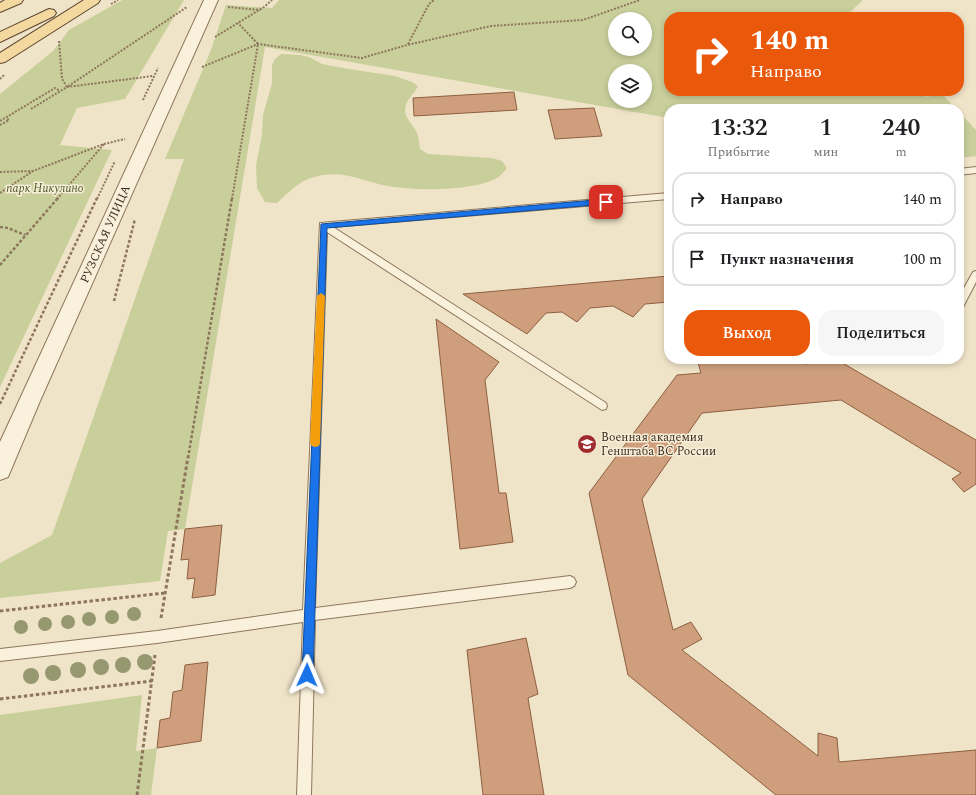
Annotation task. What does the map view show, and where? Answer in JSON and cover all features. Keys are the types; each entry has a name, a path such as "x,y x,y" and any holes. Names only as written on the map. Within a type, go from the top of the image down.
{"main road":[{"path":"0,8 16,0"},
{"path":"0,38 74,0"},
{"path":"0,59 93,0"}],"street":[{"name":"РУЗСКАЯ УЛИЦА","path":"0,469 29,401 219,4"}],"lane":[{"path":"964,171 976,170"},
{"path":"323,226 664,196"},
{"path":"323,226 602,406"},
{"path":"304,795 323,226"},
{"path":"964,297 976,274"},
{"path":"0,655 157,637 309,615 570,582"}],"path":[{"path":"211,40 260,10 272,0"},
{"path":"407,45 429,4 434,0"},
{"path":"199,68 258,44 362,58 407,45 491,26 583,20 640,0"},
{"path":"219,4 260,10"},
{"path":"31,109 190,5 186,14"},
{"path":"238,23 258,44"},
{"path":"58,35 62,79 66,87"},
{"path":"137,795 157,637 258,44"},
{"path":"142,103 161,62"},
{"path":"66,87 154,76"},
{"path":"0,121 55,88 60,91"},
{"path":"0,125 9,120 6,118"},
{"path":"122,146 128,133"},
{"path":"0,193 33,171 104,144 125,139"},
{"path":"0,265 104,144"},
{"path":"0,404 115,160"},
{"path":"0,172 33,171"},
{"path":"0,227 8,228 25,235"},
{"path":"0,611 165,593"},
{"path":"0,699 152,681"}],"green space":[{"name":"парк Никулино","path":"122,0 184,0 125,99 77,108 60,145 112,150 0,387 0,94 53,51 69,30"},
{"path":"279,0 863,0 850,12 664,12 664,96 944,96 951,104 664,104 664,117 612,108 652,108 652,64 608,64 608,107 265,47 185,529 168,531 160,581 0,598 0,563 52,535 184,159 165,159 211,50 226,5 272,8"},
{"path":"281,54 300,55 309,57 322,64 395,76 412,82 418,86 407,102 405,113 417,133 420,149 428,154 492,158 502,161 507,168 501,175 491,181 479,185 447,189 400,188 378,184 351,176 332,174 322,175 302,182 277,203 265,202 257,188 256,165 262,135 263,115 272,83 272,65 275,59"},
{"path":"964,117 976,130 976,156 964,157"},
{"path":"142,695 136,751 157,748 151,795 0,795 0,715"}],"building":[{"path":"514,92 517,110 414,116 413,98"},
{"path":"594,108 602,136 555,139 548,110"},
{"path":"664,276 664,302 645,304 633,317 613,306 590,308 577,322 562,312 546,313 527,334 463,294"},
{"path":"436,319 499,362 485,380 499,493 506,493 513,542 460,549"},
{"path":"698,364 844,364 976,440 976,484 964,492 952,479 961,473 841,400 702,413 642,499 673,630 691,622 702,639 682,650 818,756 818,733 837,738 839,762 976,750 976,795 776,795 628,675 589,493 677,375 701,373"},
{"path":"222,525 215,595 192,598 195,578 187,579 189,559 181,560 185,529"},
{"path":"526,638 538,694 528,698 544,795 483,795 467,650"},
{"path":"208,662 201,741 157,748 160,720 170,718 173,692 182,690 185,665"}],"slow traffic":[{"path":"315,443 321,296"}],"place":[{"name":"Военная академия Генштаба ВС России","path":"587,444"}],"route":[{"path":"307,675 323,226 606,202"}]}
